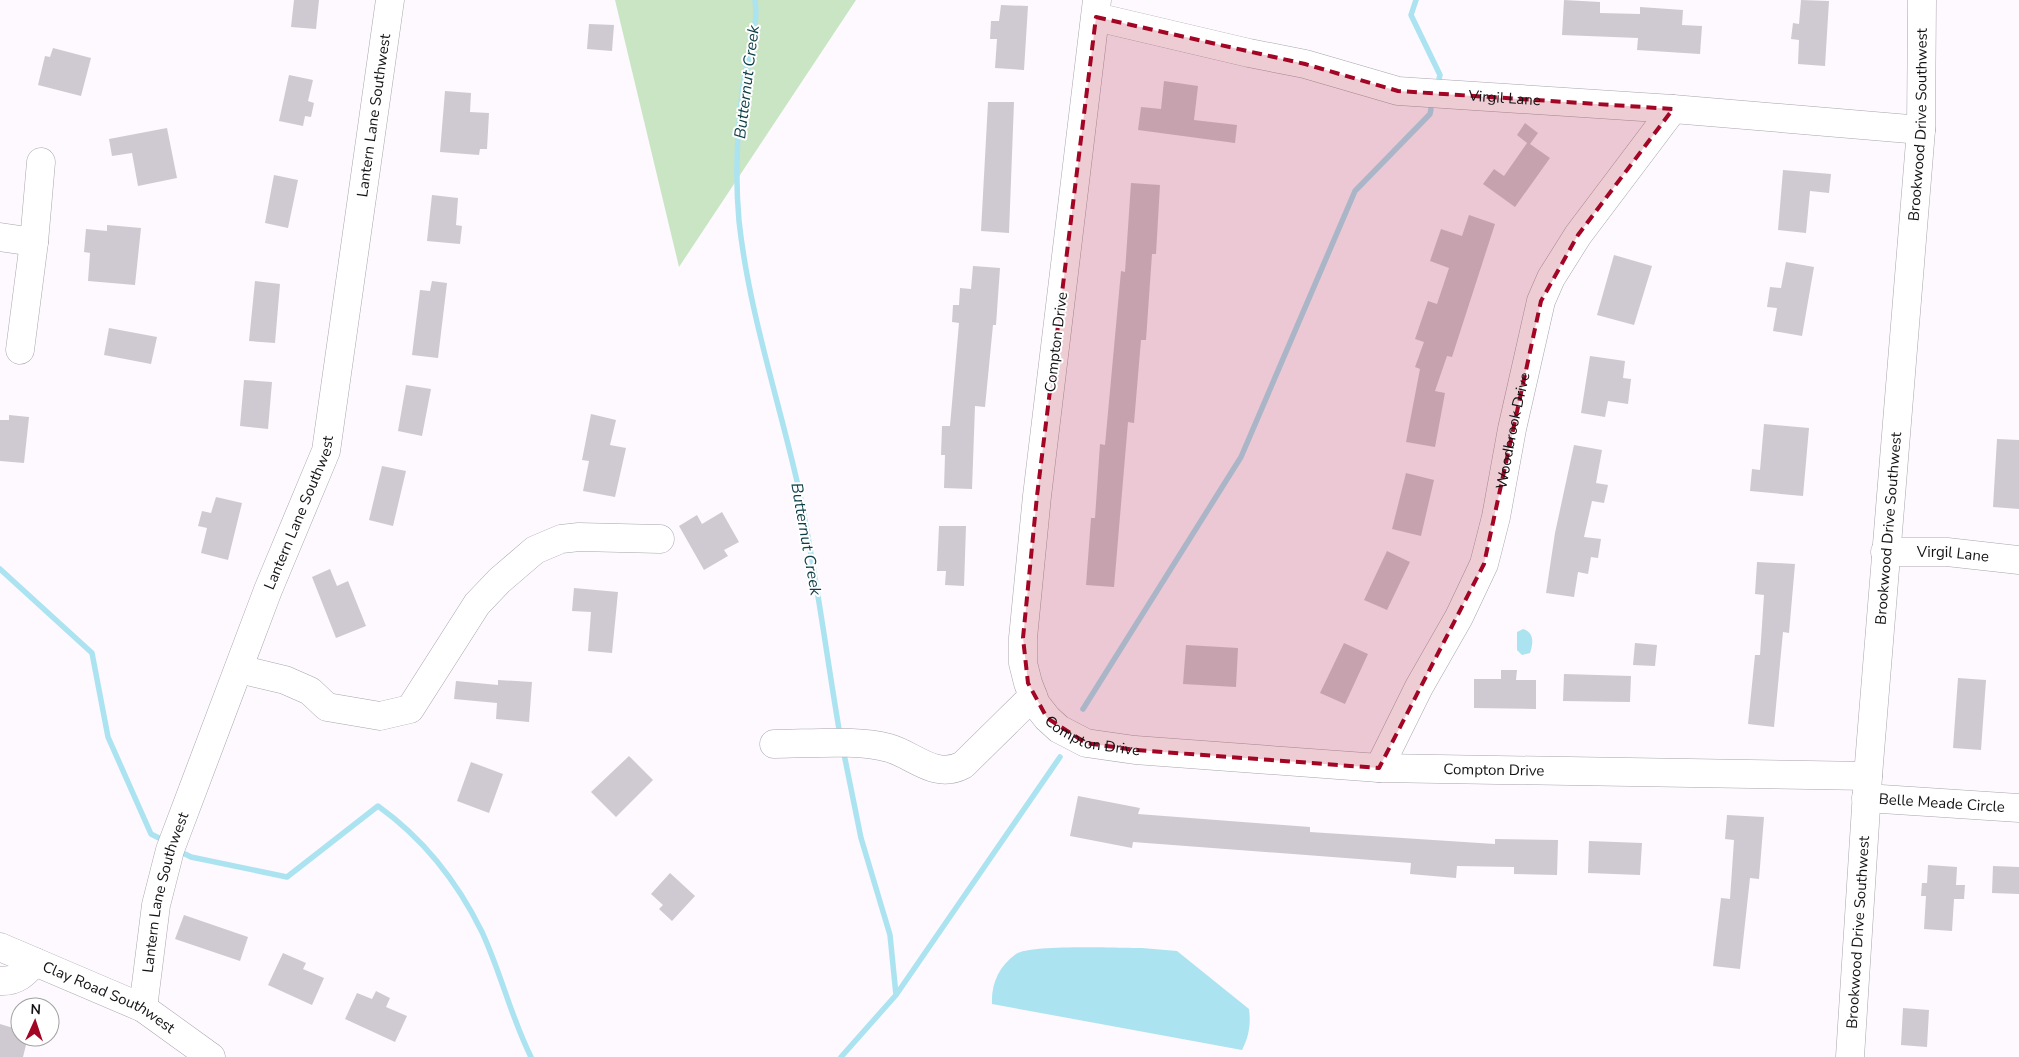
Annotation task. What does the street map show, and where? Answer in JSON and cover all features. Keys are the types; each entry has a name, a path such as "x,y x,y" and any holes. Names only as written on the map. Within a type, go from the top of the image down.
{"street":[{"name":"Lantern Lane Southwest","path":"143,1008 156,905 170,850 238,668 326,451 390,0"},
{"name":"Brookwood Drive Southwest","path":"1850,1057 1867,787 1921,130 1922,0"},
{"name":"Virgil Lane","path":"1096,9 1249,53 1305,64 1398,91 1673,109 1921,130"},
{"name":"Compton Drive","path":"1096,9 1038,487 1023,638 1023,664 1033,696 1041,711 1059,729 1086,743 1136,750 1379,768 1867,787"},
{"name":"Woodbrook Drive","path":"1379,768 1419,687 1460,617 1484,564 1496,517 1512,429 1541,301 1551,278 1578,235 1673,109"},
{"path":"20,350 34,242 41,162"},
{"path":"0,237 34,242"},
{"path":"238,668 285,680 310,690 327,707 380,716 410,709 477,604 500,580 535,550 560,539 579,537 660,539"},
{"name":"Virgil Lane","path":"1885,552 1947,552 2019,560"},
{"path":"774,744 873,744 891,748 936,769 956,769 963,765 1033,696"},
{"name":"Belle Meade Circle","path":"1867,787 2019,808"},
{"name":"Clay Road Southwest","path":"0,947 143,1008 211,1057"},
{"path":"0,981 21,977 35,962"}],"highlighted area":[{"path":"1096,17 1305,64 1398,91 1673,109 1578,235 1541,301 1484,564 1379,768 1135,750 1086,743 1047,718 1028,683 1023,638 1037,496"}],"green space":[{"path":"615,0 856,0 679,267"}],"water":[{"path":"1523,629 1530,633 1532,643 1530,653 1522,655 1517,650 1517,632"},
{"path":"1056,948 1142,948 1177,951 1249,1009 1249,1030 1242,1050 992,1004 993,989 997,976 1005,964 1016,954 1038,949"}],"building":[{"path":"294,0 319,0 316,29 291,27"},
{"path":"1564,0 1600,2 1600,13 1640,14 1640,7 1683,10 1682,25 1702,26 1700,54 1637,50 1638,38 1562,35"},
{"path":"1801,0 1829,1 1825,66 1798,64 1799,40 1791,39 1793,23 1799,24"},
{"path":"1001,5 1028,6 1024,70 995,68 997,39 990,39 991,21 999,21"},
{"path":"589,24 614,25 612,51 587,49"},
{"path":"53,48 91,58 81,96 38,85 45,56 50,57"},
{"path":"289,75 313,80 308,101 314,103 311,117 305,116 303,126 279,121"},
{"path":"1164,81 1198,86 1194,120 1237,125 1235,143 1138,130 1141,107 1161,109"},
{"path":"445,91 471,93 470,112 489,113 487,149 480,149 479,155 440,152"},
{"path":"988,102 1014,102 1009,233 981,231"},
{"path":"1525,123 1538,133 1530,144 1550,158 1515,207 1483,184 1494,169 1504,176 1527,143 1517,135"},
{"path":"167,128 177,178 138,186 132,153 112,156 109,139"},
{"path":"1783,170 1831,174 1829,193 1810,191 1806,233 1778,230"},
{"path":"274,175 298,180 288,228 265,223"},
{"path":"1131,183 1160,185 1156,254 1152,254 1146,340 1141,340 1134,423 1128,422 1114,587 1086,585 1091,518 1095,518 1100,444 1105,445 1121,271 1125,272"},
{"path":"432,195 458,198 456,225 462,226 460,244 427,241"},
{"path":"1469,215 1495,224 1452,357 1447,356 1435,391 1445,393 1435,447 1406,442 1420,369 1415,367 1424,342 1415,339 1428,301 1437,304 1449,268 1430,261 1441,229 1462,236"},
{"path":"107,225 141,228 135,285 88,281 90,253 84,252 86,229 107,231"},
{"path":"1614,255 1652,266 1634,325 1597,315"},
{"path":"1786,262 1814,267 1802,336 1773,331 1777,308 1767,307 1770,287 1781,288"},
{"path":"973,266 1000,268 996,325 993,325 985,407 975,406 972,489 944,488 945,455 941,455 942,426 950,426 959,323 952,322 953,305 959,305 960,288 971,289"},
{"path":"255,281 280,284 275,343 249,341"},
{"path":"432,281 447,283 438,358 412,355 420,290 430,291"},
{"path":"109,328 157,337 151,364 104,355"},
{"path":"1590,356 1625,361 1623,378 1631,379 1628,404 1608,401 1605,417 1581,413"},
{"path":"244,380 272,382 268,429 240,426"},
{"path":"406,385 431,389 422,436 398,431"},
{"path":"591,414 616,420 610,445 626,448 615,497 583,491 589,461 582,460"},
{"path":"9,415 29,417 24,463 0,461 0,420 9,420"},
{"path":"1764,424 1809,428 1803,496 1750,491 1752,469 1760,470"},
{"path":"1997,439 2019,440 2019,509 1993,507"},
{"path":"1574,445 1602,450 1596,483 1608,485 1604,503 1592,501 1584,537 1601,539 1598,558 1591,557 1588,574 1578,572 1574,597 1546,593 1555,533"},
{"path":"382,466 406,471 393,526 369,520"},
{"path":"1406,473 1434,480 1421,536 1392,529"},
{"path":"216,497 242,503 228,560 201,553 207,528 198,526 202,511 211,513"},
{"path":"722,512 739,542 724,550 728,556 704,570 679,526 697,515 702,524"},
{"path":"939,526 966,526 964,586 945,585 946,571 937,571"},
{"path":"1387,551 1410,562 1387,610 1364,600"},
{"path":"1757,562 1795,564 1789,633 1783,632 1774,727 1748,724 1755,655 1760,655 1764,595 1755,594"},
{"path":"330,569 337,586 348,581 366,626 336,638 312,577"},
{"path":"574,588 618,592 612,653 588,651 591,612 572,611"},
{"path":"1344,643 1368,654 1345,704 1320,693"},
{"path":"1635,643 1657,645 1655,666 1633,665"},
{"path":"1186,645 1238,648 1236,687 1183,684"},
{"path":"1501,670 1517,670 1516,680 1536,680 1536,709 1474,708 1474,679 1501,679"},
{"path":"1564,674 1631,676 1630,702 1563,701"},
{"path":"1958,678 1986,680 1981,750 1953,748"},
{"path":"498,680 532,682 529,722 496,719 497,703 454,699 456,681 498,685"},
{"path":"629,756 653,780 616,817 591,792"},
{"path":"471,762 503,774 489,813 457,801"},
{"path":"1078,796 1140,808 1138,814 1310,827 1310,832 1495,844 1495,839 1558,840 1557,875 1514,874 1514,867 1457,866 1456,878 1410,874 1411,863 1133,842 1132,848 1070,836"},
{"path":"1727,815 1764,817 1759,879 1750,878 1740,969 1713,966 1721,898 1730,899 1734,840 1725,839"},
{"path":"1589,841 1642,843 1640,875 1588,873"},
{"path":"1928,865 1957,867 1956,885 1965,885 1964,899 1954,899 1952,931 1924,929 1926,896 1921,896 1922,883 1927,883"},
{"path":"1993,866 2019,867 2019,894 1992,893"},
{"path":"670,873 695,896 672,921 659,909 663,905 651,894"},
{"path":"184,915 248,937 240,961 175,939"},
{"path":"283,953 306,963 303,969 324,978 312,1005 268,985"},
{"path":"376,991 390,998 386,1007 407,1016 395,1042 345,1019 357,993 372,999"},
{"path":"1903,1008 1929,1010 1927,1047 1901,1045"},
{"path":"0,1024 10,1027 10,1047 26,1047 23,1057 0,1057"}],"waterway":[{"name":"Butternut Creek","path":"755,0 755,21 739,119 737,171 739,221 757,323 791,456 805,520 840,735"},
{"path":"1416,0 1411,15 1440,75 1439,79"},
{"path":"1083,709 1241,457 1355,191 1430,114 1431,109"},
{"path":"0,569 92,653 108,737 151,834 159,838"},
{"name":"Butternut Creek","path":"843,749 861,838 890,935 896,995"},
{"path":"841,1057 896,995 1060,757"},
{"path":"185,854 191,857 287,877 378,806 425,847 462,895 489,948 531,1057"}]}
